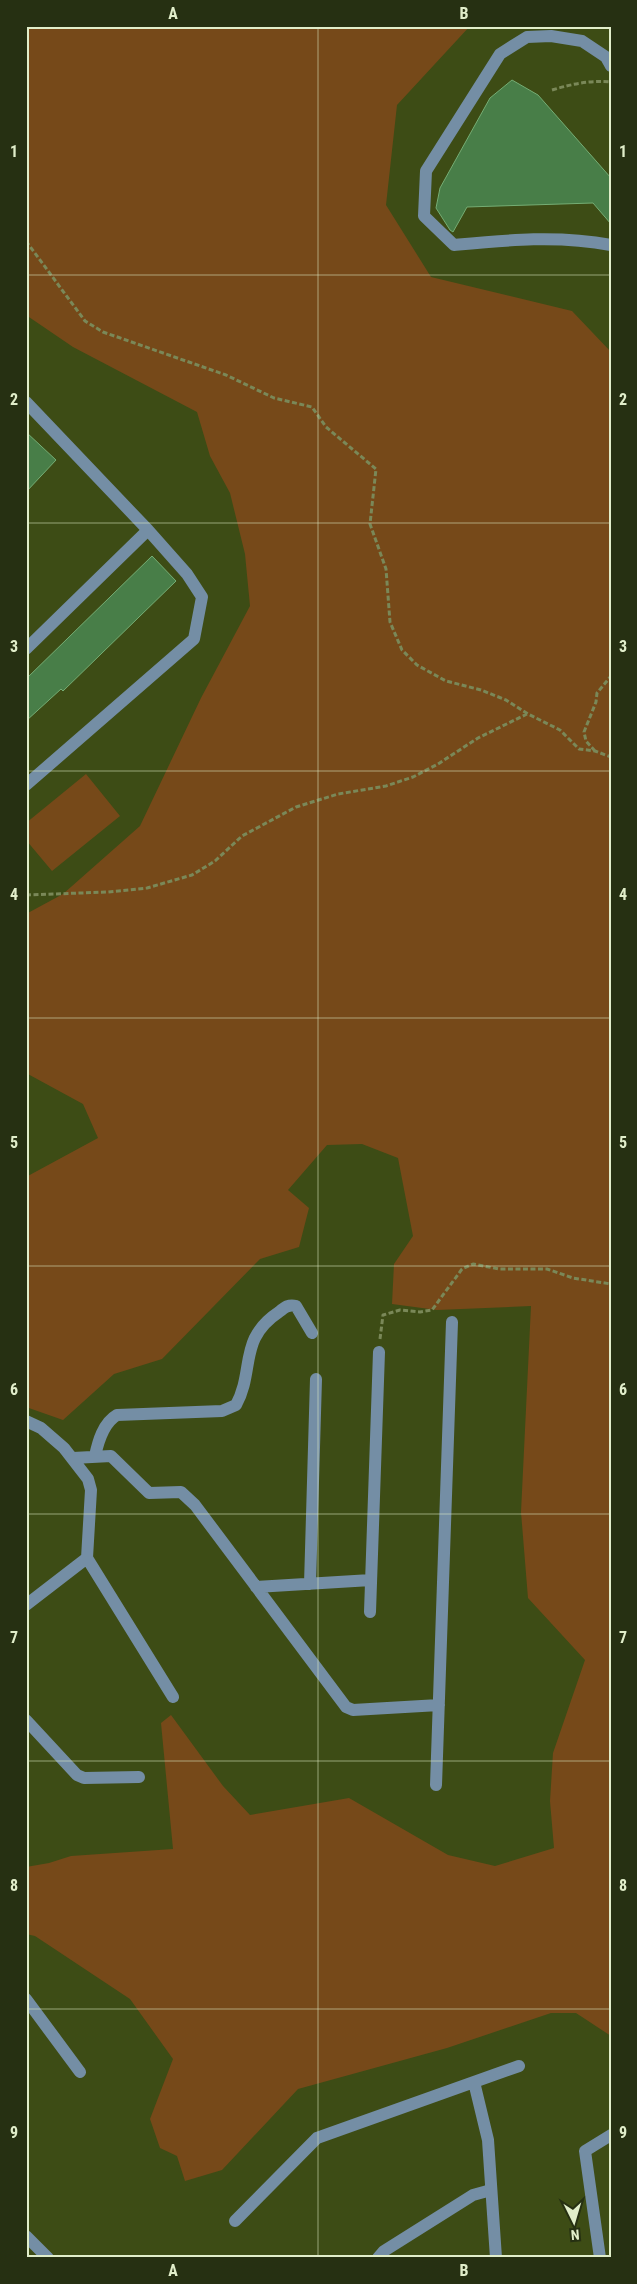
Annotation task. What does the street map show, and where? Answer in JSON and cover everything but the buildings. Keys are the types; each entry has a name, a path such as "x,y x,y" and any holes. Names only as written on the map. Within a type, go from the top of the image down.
{"street":[{"path":"611,66 606,58 582,41 551,36 527,37 500,54 426,171 424,216 454,246 541,238 583,240 611,245"},
{"path":"26,402 148,530 187,574 202,597 194,639 26,785"},
{"path":"26,649 148,530"},
{"path":"95,1456 99,1437 112,1417 117,1415 222,1411 236,1405 241,1392 250,1346 266,1320 288,1305 296,1306 312,1333"},
{"path":"436,1785 452,1322"},
{"path":"370,1612 379,1352"},
{"path":"310,1584 316,1379"},
{"path":"26,1421 41,1428 73,1458 91,1485 87,1558 173,1697"},
{"path":"73,1458 111,1456 149,1493 181,1492 195,1505 346,1707 353,1710 439,1704"},
{"path":"26,1605 87,1558"},
{"path":"256,1586 371,1580"},
{"path":"26,1720 77,1775 84,1778 139,1777"},
{"path":"26,1999 80,2072"},
{"path":"235,2220 317,2138 519,2066"},
{"path":"474,2082 488,2140 496,2258"},
{"path":"600,2258 584,2151 611,2135"},
{"path":"378,2258 384,2251 473,2195 491,2190"},
{"path":"26,2236 48,2258"}],"path":[{"path":"552,90 571,84 594,81 611,82"},
{"path":"26,241 85,321 103,332 226,375 274,398 312,407 326,427 376,468 370,524 386,570 390,622 402,650 417,665 446,681 481,690 506,700 528,714 560,730 579,749 595,751 611,757"},
{"path":"595,751 586,742 584,732 596,702 597,693 611,676"},
{"path":"26,895 108,892 147,888 192,875 215,861 242,836 296,807 338,794 386,786 413,777 438,764 478,738 528,714"},
{"path":"379,1352 383,1315 400,1310 420,1312 432,1310 462,1269 473,1264 499,1269 547,1270 574,1278 611,1284"}],"shaded area":[{"path":"26,26 470,26 397,105 386,205 431,277 572,311 611,352 611,2036 576,2013 551,2013 447,2048 298,2089 222,2170 185,2181 177,2156 160,2148 150,2119 173,2059 130,1999 35,1936 26,1934 26,1867 49,1863 71,1856 173,1849 161,1723 171,1715 223,1786 250,1815 349,1798 448,1855 495,1866 554,1848 550,1801 553,1753 585,1660 528,1598 521,1512 531,1306 437,1310 392,1304 394,1264 413,1236 398,1158 362,1144 327,1145 288,1190 309,1208 299,1247 260,1259 162,1359 114,1374 63,1420 26,1407 26,1177 98,1138 83,1104 26,1073 26,914 63,894 140,826 201,698 250,606 245,554 230,493 210,456 197,412 73,347 26,315"},
{"path":"86,774 120,816 52,871 26,840 26,823"}]}
